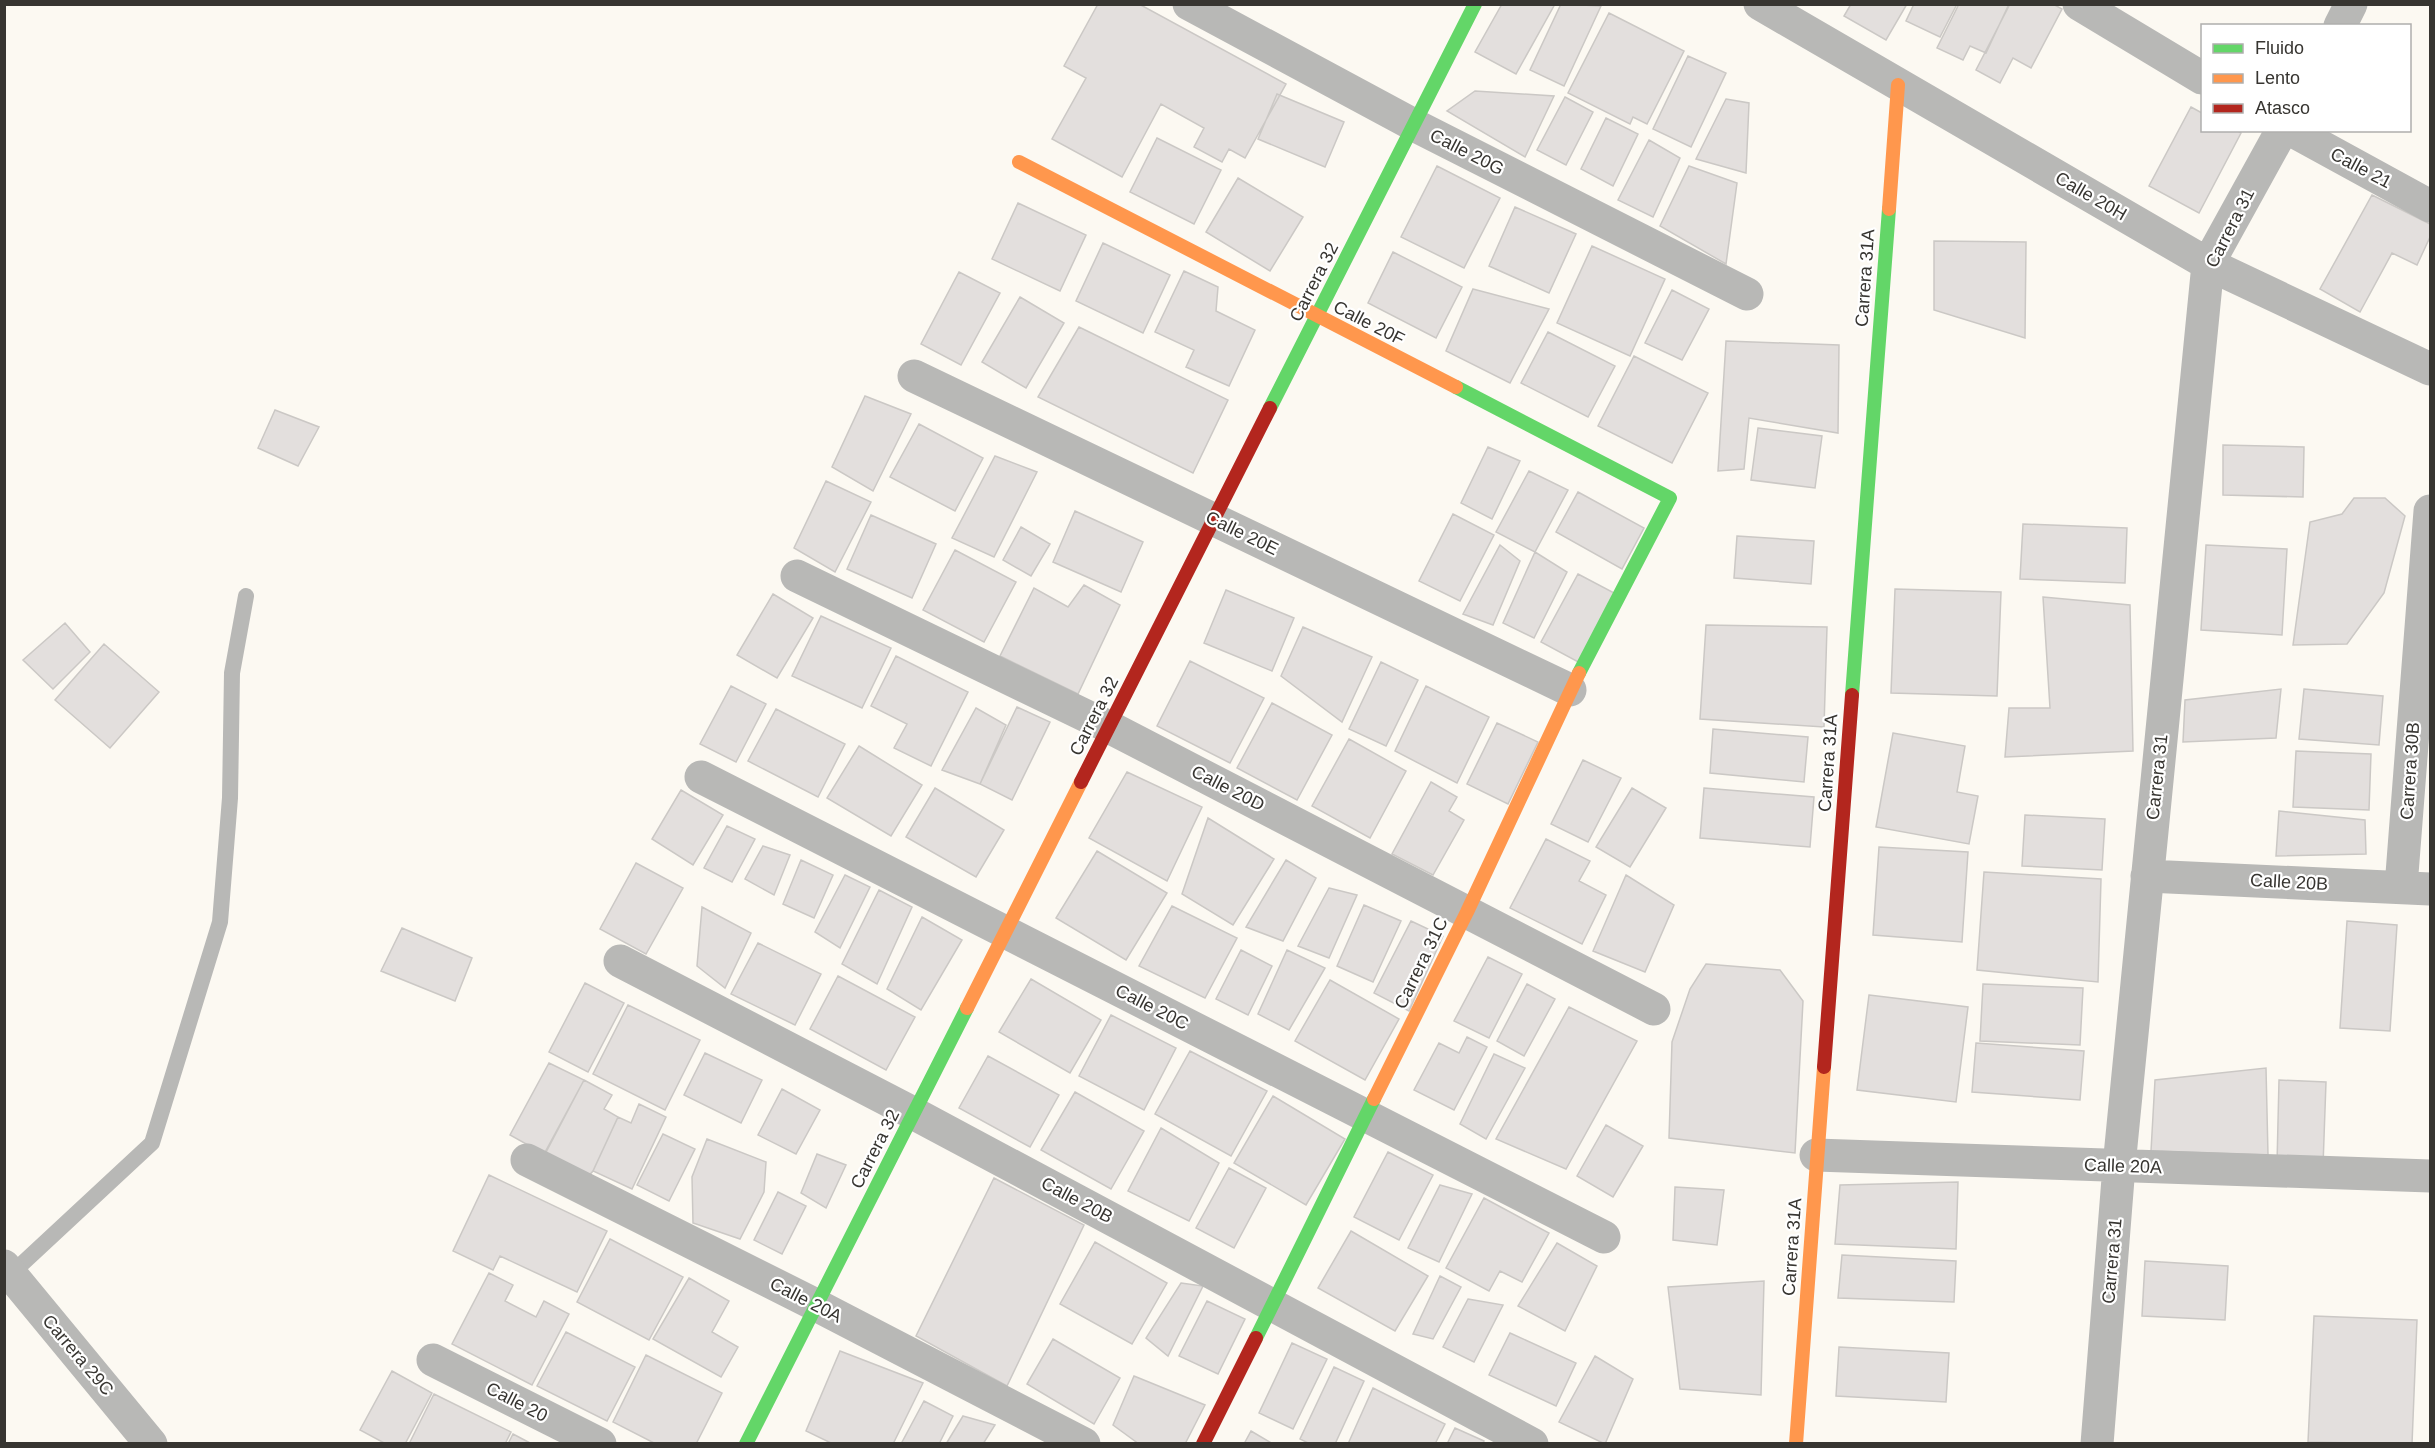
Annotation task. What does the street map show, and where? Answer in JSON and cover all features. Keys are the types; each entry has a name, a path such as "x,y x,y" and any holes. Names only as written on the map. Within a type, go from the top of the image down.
{"street":[{"name":"Calle 20G","path":"1189,4 1414,125 1747,294"},
{"name":"Carrera 32","path":"746,1443 1475,4"},
{"name":"Calle 20H","path":"1760,4 2208,264 2430,369"},
{"path":"2079,4 2201,77"},
{"path":"2341,24 2351,4"},
{"name":"Carrera 31A","path":"1796,1443 1898,85"},
{"name":"Carrera 31","path":"2097,1443 2119,1166 2208,264 2281,132"},
{"name":"Calle 21","path":"2295,132 2430,206"},
{"name":"Calle 20F","path":"1019,162 1670,498"},
{"name":"Calle 20E","path":"914,376 1570,690"},
{"name":"Carrera 31C","path":"1203,1443 1467,912 1570,690 1670,498"},
{"name":"Carrera 30B","path":"2416,888 2430,511"},
{"name":"Calle 20D","path":"798,576 1109,727 1654,1009"},
{"name":"Calle 20C","path":"701,777 1604,1237"},
{"name":"Calle 20B","path":"2147,876 2416,888"},
{"name":"Calle 20B","path":"620,961 913,1113 1532,1443"},
{"name":"Calle 20A","path":"1816,1155 2430,1176"},
{"name":"Calle 20A","path":"527,1160 1084,1443"},
{"name":"Carrera 29C","path":"8,1270 151,1443"},
{"name":"Calle 20","path":"433,1360 600,1443"}],"lane":[{"path":"8,1270 152,1143 220,922 230,798 232,673 246,596"}],"building":[{"path":"1098,4 1139,4 1286,84 1245,158 1229,149 1222,162 1194,147 1204,128 1161,104 1122,177 1052,139 1086,78 1064,66"},
{"path":"1502,4 1555,4 1516,74 1475,52"},
{"path":"1561,4 1601,6 1564,86 1530,70"},
{"path":"1851,4 1907,4 1886,40 1844,16"},
{"path":"1914,4 1957,4 1940,37 1906,21"},
{"path":"1959,4 2009,4 1986,53 1970,46 1963,60 1937,48"},
{"path":"2010,4 2053,4 2062,9 2031,68 2013,58 2000,83 1976,70"},
{"path":"1609,13 1684,51 1647,124 1633,117 1630,124 1568,93"},
{"path":"1688,56 1726,73 1691,147 1653,129"},
{"path":"1475,91 1554,96 1525,157 1447,111"},
{"path":"1277,94 1344,122 1325,167 1258,139"},
{"path":"1565,97 1593,112 1566,165 1537,150"},
{"path":"1726,99 1749,103 1746,173 1696,159"},
{"path":"2191,107 2201,112 2201,132 2241,133 2199,213 2149,186"},
{"path":"1606,118 1638,134 1613,186 1581,169"},
{"path":"1157,138 1221,170 1194,224 1130,192"},
{"path":"1649,140 1680,158 1653,217 1618,200"},
{"path":"1437,166 1500,198 1464,268 1401,237"},
{"path":"1689,166 1737,183 1726,264 1660,226"},
{"path":"1238,178 1303,217 1270,271 1206,232"},
{"path":"2372,195 2430,224 2430,237 2417,265 2392,253 2360,312 2320,289"},
{"path":"1018,203 1086,235 1060,291 992,259"},
{"path":"1515,207 1576,234 1549,293 1489,266"},
{"path":"1934,241 2026,242 2025,338 1934,310"},
{"path":"1103,243 1170,275 1143,333 1076,301"},
{"path":"1592,246 1665,279 1630,356 1557,323"},
{"path":"1393,252 1462,287 1436,338 1368,303"},
{"path":"1184,271 1218,287 1216,311 1255,330 1229,386 1186,367 1194,350 1155,332"},
{"path":"959,272 1000,293 961,365 921,344"},
{"path":"1473,289 1549,309 1510,383 1446,351"},
{"path":"1672,290 1709,309 1682,360 1645,343"},
{"path":"1020,297 1064,323 1026,388 982,362"},
{"path":"1079,327 1228,400 1193,473 1038,397"},
{"path":"1548,332 1615,366 1588,417 1521,383"},
{"path":"1726,341 1839,345 1838,433 1749,418 1744,469 1718,471"},
{"path":"1634,356 1708,393 1672,463 1598,426"},
{"path":"865,396 911,414 873,491 832,467"},
{"path":"275,410 319,427 298,466 258,448"},
{"path":"919,424 983,458 955,511 890,477"},
{"path":"1758,428 1822,436 1815,488 1751,480"},
{"path":"2223,445 2304,447 2303,497 2223,495"},
{"path":"1488,447 1520,461 1492,519 1461,503"},
{"path":"995,456 1037,472 994,557 952,538"},
{"path":"1529,471 1568,490 1535,552 1496,532"},
{"path":"826,481 871,502 835,572 794,548"},
{"path":"1578,492 1644,528 1622,569 1556,532"},
{"path":"2354,498 2385,498 2405,516 2384,593 2347,644 2293,645 2310,522 2342,514"},
{"path":"1075,511 1143,542 1121,592 1053,562"},
{"path":"1453,514 1494,535 1460,601 1419,581"},
{"path":"871,515 936,544 912,598 847,569"},
{"path":"2023,524 2127,528 2125,583 2020,579"},
{"path":"1021,527 1050,544 1031,576 1003,560"},
{"path":"1737,536 1814,541 1811,584 1734,578"},
{"path":"1500,545 1520,561 1493,625 1463,614"},
{"path":"2206,545 2287,549 2282,635 2201,630"},
{"path":"955,550 1016,582 984,642 923,610"},
{"path":"1535,552 1567,572 1534,638 1503,623"},
{"path":"1578,574 1618,595 1582,664 1541,642"},
{"path":"1084,585 1120,605 1078,694 1000,656 1034,588 1068,607"},
{"path":"1895,589 2001,592 1997,696 1891,693"},
{"path":"1226,590 1294,618 1272,671 1204,643"},
{"path":"773,594 813,618 777,678 737,655"},
{"path":"2043,597 2130,605 2133,751 2005,757 2009,708 2050,708"},
{"path":"821,616 891,648 862,708 792,676"},
{"path":"65,623 90,652 53,689 23,660"},
{"path":"1706,625 1827,627 1824,727 1700,719"},
{"path":"1303,627 1372,657 1342,722 1281,676"},
{"path":"104,644 159,692 110,748 55,700"},
{"path":"896,656 968,692 931,766 894,748 907,724 871,706"},
{"path":"1190,661 1264,698 1230,763 1157,726"},
{"path":"1381,662 1418,680 1386,746 1349,729"},
{"path":"731,686 766,704 736,762 700,744"},
{"path":"1426,686 1489,717 1457,783 1395,751"},
{"path":"2281,689 2276,738 2183,742 2185,700"},
{"path":"2304,689 2383,696 2379,745 2299,739"},
{"path":"1272,703 1332,735 1297,800 1237,768"},
{"path":"1017,707 1050,722 1012,800 980,784"},
{"path":"976,708 1006,725 980,784 942,770"},
{"path":"776,709 845,744 818,797 748,761"},
{"path":"1497,723 1538,742 1508,804 1467,784"},
{"path":"1713,729 1808,737 1804,782 1710,773"},
{"path":"1893,733 1965,746 1957,792 1978,796 1969,844 1876,827"},
{"path":"1349,739 1406,771 1370,838 1312,806"},
{"path":"859,746 922,785 891,836 827,798"},
{"path":"2296,751 2371,754 2369,810 2293,807"},
{"path":"1583,760 1621,778 1588,842 1551,824"},
{"path":"1127,772 1202,807 1167,881 1089,838"},
{"path":"1431,782 1457,797 1449,811 1464,820 1433,875 1392,854"},
{"path":"935,788 1004,830 976,877 906,837"},
{"path":"1632,788 1666,808 1630,867 1596,847"},
{"path":"1704,788 1814,797 1810,847 1700,838"},
{"path":"681,790 723,815 693,865 652,839"},
{"path":"2279,811 2365,820 2366,854 2276,856"},
{"path":"2025,815 2105,819 2102,870 2022,866"},
{"path":"1208,818 1274,859 1233,925 1182,894"},
{"path":"727,826 755,839 732,882 704,868"},
{"path":"1546,839 1590,861 1579,881 1606,895 1582,944 1510,908"},
{"path":"763,846 790,855 774,895 745,879"},
{"path":"1879,847 1968,852 1962,942 1873,935"},
{"path":"1097,851 1167,893 1126,960 1056,918"},
{"path":"801,860 833,875 814,918 783,904"},
{"path":"1286,860 1316,878 1283,941 1246,927"},
{"path":"636,863 683,888 646,954 600,929"},
{"path":"1984,872 2101,879 2098,982 1977,970"},
{"path":"845,875 870,887 840,948 815,932"},
{"path":"1626,875 1674,905 1645,972 1593,951"},
{"path":"1329,888 1357,895 1329,958 1298,946"},
{"path":"879,890 912,907 877,984 842,964"},
{"path":"1364,905 1401,921 1373,982 1337,966"},
{"path":"1172,906 1237,938 1205,998 1139,966"},
{"path":"702,907 751,933 725,988 697,966"},
{"path":"922,917 962,940 921,1010 887,989"},
{"path":"1411,921 1443,936 1409,1011 1374,993"},
{"path":"2347,921 2397,925 2390,1031 2340,1028"},
{"path":"402,928 472,958 455,1001 381,971"},
{"path":"758,943 821,974 795,1025 731,994"},
{"path":"1241,950 1272,966 1248,1015 1216,999"},
{"path":"1287,950 1325,968 1289,1030 1258,1014"},
{"path":"1488,957 1522,974 1489,1038 1454,1021"},
{"path":"1706,964 1780,970 1803,1001 1795,1153 1669,1138 1672,1042 1690,989"},
{"path":"838,976 915,1017 886,1070 810,1029"},
{"path":"1031,979 1101,1020 1070,1073 999,1032"},
{"path":"1330,980 1399,1019 1365,1080 1295,1041"},
{"path":"585,983 624,1003 588,1072 549,1052"},
{"path":"1527,984 1555,999 1524,1056 1497,1041"},
{"path":"1983,984 2083,988 2080,1045 1980,1041"},
{"path":"1869,995 1968,1007 1956,1102 1857,1090"},
{"path":"628,1005 700,1040 665,1110 593,1074"},
{"path":"1569,1007 1637,1041 1566,1169 1496,1139"},
{"path":"1111,1015 1176,1048 1144,1110 1079,1076"},
{"path":"1467,1037 1487,1047 1454,1110 1414,1090 1439,1043 1459,1053"},
{"path":"1976,1043 2084,1051 2080,1100 1972,1092"},
{"path":"1190,1051 1267,1091 1231,1156 1155,1114"},
{"path":"705,1053 762,1080 741,1123 684,1095"},
{"path":"1494,1054 1525,1068 1486,1139 1460,1124"},
{"path":"988,1056 1059,1095 1030,1147 959,1108"},
{"path":"549,1063 584,1080 544,1154 510,1135"},
{"path":"2266,1068 2268,1155 2151,1151 2155,1080"},
{"path":"584,1080 612,1095 604,1109 618,1117 593,1171 585,1180 543,1158"},
{"path":"2279,1080 2326,1082 2323,1166 2277,1164"},
{"path":"782,1089 820,1110 796,1154 758,1135"},
{"path":"1075,1092 1144,1131 1111,1189 1041,1150"},
{"path":"1273,1096 1345,1139 1306,1205 1234,1163"},
{"path":"639,1104 666,1117 632,1189 593,1171 618,1117 631,1123"},
{"path":"1606,1125 1643,1146 1613,1197 1577,1176"},
{"path":"1161,1128 1219,1163 1189,1221 1128,1191"},
{"path":"663,1134 695,1149 669,1201 637,1185"},
{"path":"707,1139 766,1162 764,1192 740,1239 693,1223 692,1177"},
{"path":"1388,1152 1433,1175 1399,1240 1354,1217"},
{"path":"817,1154 846,1165 826,1208 801,1193"},
{"path":"1229,1168 1266,1188 1234,1248 1196,1228"},
{"path":"489,1175 607,1231 577,1292 500,1256 493,1270 453,1251"},
{"path":"994,1178 1084,1225 1007,1386 916,1336"},
{"path":"1958,1182 1956,1249 1835,1244 1840,1185"},
{"path":"1440,1185 1472,1194 1439,1262 1408,1248"},
{"path":"1675,1187 1724,1190 1717,1245 1673,1240"},
{"path":"778,1192 806,1206 782,1254 754,1240"},
{"path":"1484,1198 1549,1233 1522,1282 1500,1271 1489,1291 1446,1268"},
{"path":"1351,1231 1428,1276 1395,1331 1318,1288"},
{"path":"610,1239 683,1277 649,1340 577,1302"},
{"path":"1095,1242 1167,1283 1132,1344 1060,1304"},
{"path":"1557,1243 1597,1266 1565,1331 1518,1306"},
{"path":"1842,1255 1956,1261 1954,1302 1838,1298"},
{"path":"2145,1261 2228,1266 2225,1320 2142,1316"},
{"path":"489,1273 513,1285 505,1301 536,1317 544,1301 569,1314 532,1385 452,1344"},
{"path":"1440,1276 1461,1287 1433,1339 1413,1334"},
{"path":"689,1278 729,1301 712,1332 738,1347 721,1377 653,1339"},
{"path":"1764,1281 1761,1395 1680,1389 1668,1287"},
{"path":"1181,1283 1203,1286 1168,1356 1146,1338"},
{"path":"1468,1299 1503,1305 1474,1362 1443,1347"},
{"path":"1207,1301 1245,1319 1218,1374 1179,1356"},
{"path":"2314,1316 2417,1320 2412,1444 2308,1442"},
{"path":"566,1332 635,1367 607,1421 537,1386"},
{"path":"1510,1333 1576,1363 1556,1406 1489,1375"},
{"path":"1053,1339 1120,1378 1094,1424 1027,1384"},
{"path":"1292,1343 1327,1359 1293,1429 1259,1413"},
{"path":"1839,1347 1949,1353 1946,1402 1836,1396"},
{"path":"840,1351 923,1383 893,1444 833,1444 806,1431"},
{"path":"646,1355 722,1393 696,1444 656,1444 613,1422"},
{"path":"1595,1356 1633,1379 1605,1444 1559,1422"},
{"path":"1334,1367 1364,1381 1335,1444 1310,1444 1300,1439"},
{"path":"392,1371 432,1393 405,1444 386,1444 360,1430"},
{"path":"1134,1376 1205,1405 1185,1444 1139,1444 1113,1425"},
{"path":"1373,1388 1445,1424 1435,1444 1348,1444"},
{"path":"434,1394 511,1432 505,1444 409,1444"},
{"path":"924,1401 953,1416 939,1444 901,1444"},
{"path":"963,1416 995,1425 983,1444 946,1444"},
{"path":"1455,1428 1484,1441 1483,1444 1447,1444"},
{"path":"1251,1431 1273,1444 1244,1444"},
{"path":"513,1434 532,1444 508,1444"}],"traffic: fast":[{"path":"1270,408 1475,4"},
{"path":"1852,695 1889,209"},
{"path":"1456,387 1670,498 1579,673"},
{"path":"746,1444 967,1008"},
{"path":"1256,1338 1374,1099"}],"traffic: slow":[{"path":"1889,209 1898,85"},
{"path":"1019,162 1456,387"},
{"path":"1374,1099 1467,912 1579,673"},
{"path":"967,1008 1081,782"},
{"path":"1796,1444 1824,1067"}],"traffic: jam":[{"path":"1081,782 1270,408"},
{"path":"1824,1067 1852,695"},
{"path":"1203,1444 1256,1338"}]}
